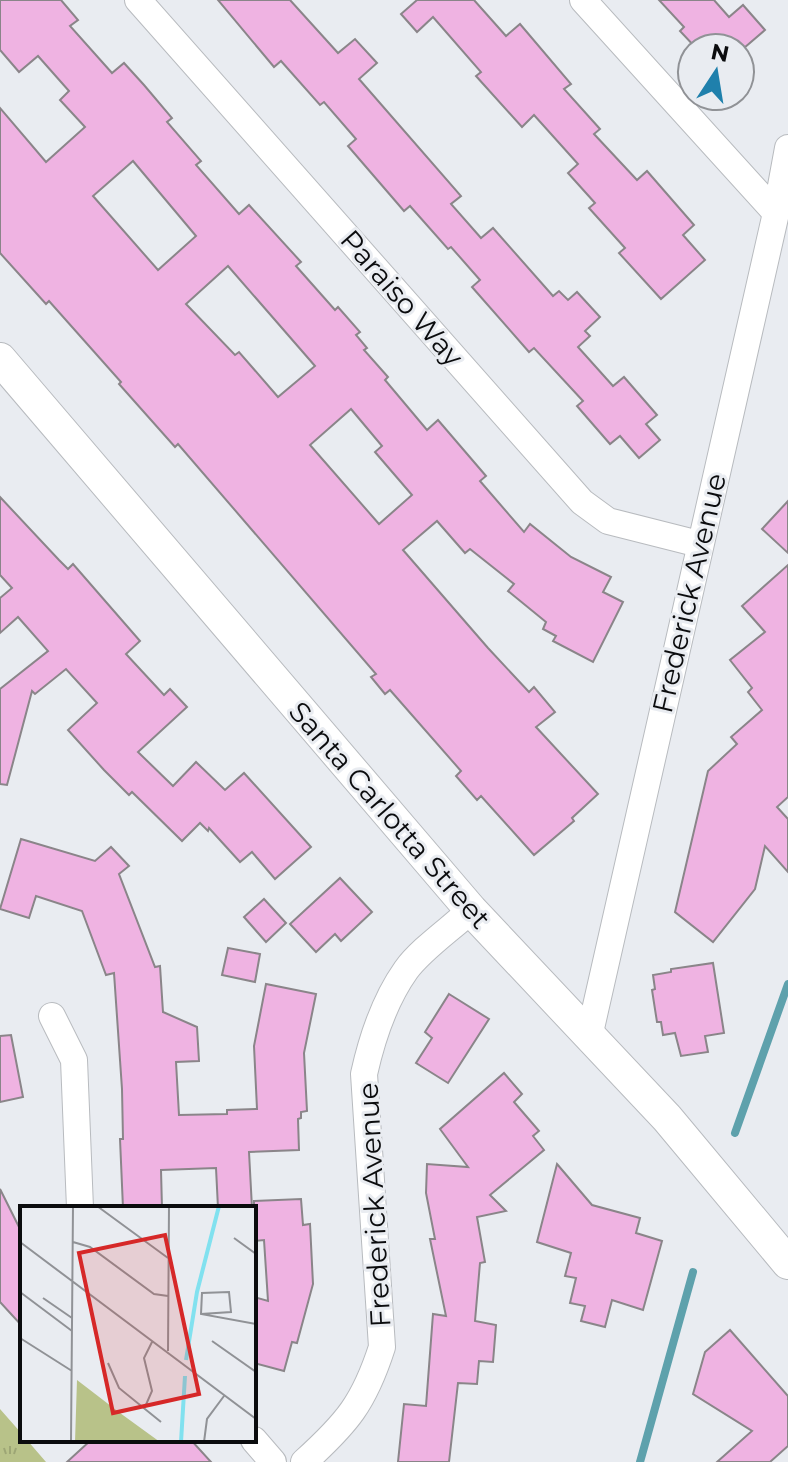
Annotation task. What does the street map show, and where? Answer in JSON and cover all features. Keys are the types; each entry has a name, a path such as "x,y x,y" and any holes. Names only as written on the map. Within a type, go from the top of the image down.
{"street":[{"name":"Paraiso Way","path":"138,0 582,502 608,521 699,544"},
{"path":"583,0 776,213"},
{"name":"Frederick Avenue","path":"589,1037 776,213 788,148"},
{"name":"Santa Carlotta Street","path":"0,359 471,910 667,1118 788,1263"},
{"name":"Frederick Avenue","path":"304,1462 354,1413 371,1382 382,1347 364,1074 371,1042 385,1007 407,968 471,910"},
{"path":"52,1016 74,1060 80,1206"},
{"path":"256,1442 273,1462"}],"green space":[{"path":"0,1409 20,1432 20,1442 29,1442 46,1462 0,1462"}],"building":[{"path":"0,0 61,0 78,20 70,26 112,73 124,63 144,85 172,118 167,122 201,161 196,165 239,214 249,205 301,262 296,266 335,310 338,307 360,332 356,335 367,348 364,350 388,377 385,380 427,430 438,420 486,476 480,481 524,532 530,524 571,557 611,577 603,592 623,602 593,662 553,641 556,636 543,629 546,622 508,591 514,584 470,549 465,553 437,521 403,550 529,692 534,687 555,712 536,727 598,794 572,818 574,821 534,855 481,796 477,800 456,776 461,771 390,690 385,694 371,677 376,674 178,444 175,447 49,301 46,304 0,253 0,108 46,162 85,127 60,100 69,91 38,56 19,72 0,50","holes":["133,161 196,236 158,270 93,196","228,266 315,366 278,397 239,352 235,355 186,304","351,409 382,446 375,452 412,495 379,524 310,445"]},
{"path":"218,0 290,0 338,53 355,39 377,63 359,79 461,196 451,204 481,238 493,228 553,296 559,291 568,300 577,292 600,317 585,331 590,336 578,347 613,386 624,377 657,415 646,424 660,440 639,458 620,436 610,444 577,406 583,401 534,348 529,352 472,287 480,280 451,247 448,249 410,206 404,211 348,146 356,139 324,102 320,105 281,61 274,67"},
{"path":"417,0 474,0 506,36 520,24 571,84 564,89 600,129 594,134 637,180 647,171 694,225 683,235 705,260 661,299 619,253 625,248 589,208 595,203 568,173 578,164 534,115 522,127 476,76 481,72 433,17 417,32 401,14"},
{"path":"659,0 714,0 729,17 743,5 765,30 756,38 756,32 681,32 684,27"},
{"path":"0,497 68,569 73,564 140,641 126,654 164,695 170,689 187,707 138,752 173,786 196,762 225,790 244,773 311,847 275,879 252,852 240,862 209,828 208,831 200,823 182,841 132,792 129,795 104,770 68,730 97,703 66,669 35,694 32,691 7,785 0,784 0,689 48,651 18,617 0,633 0,598 12,588 0,575"},
{"path":"788,501 788,553 762,529"},
{"path":"788,565 788,797 777,807 788,819 788,872 765,846 755,889 713,942 675,912 708,771 737,744 731,737 762,710 748,692 752,688 730,660 765,632 742,606"},
{"path":"21,839 95,861 111,847 129,866 119,874 155,967 160,966 163,1012 197,1027 199,1061 176,1062 179,1115 227,1114 227,1110 257,1109 254,1046 266,984 316,994 304,1053 307,1111 301,1112 298,1119 299,1150 249,1152 252,1206 218,1206 216,1168 161,1170 162,1206 123,1206 122,1089 114,973 106,975 82,911 36,896 29,918 0,909"},
{"path":"340,878 372,912 341,941 335,934 316,952 290,924"},
{"path":"264,899 286,923 266,942 244,917"},
{"path":"228,948 260,954 255,982 222,975"},
{"path":"713,963 724,1033 705,1036 708,1052 681,1056 675,1033 663,1035 661,1022 657,1022 653,975"},
{"path":"449,994 489,1019 448,1083 416,1063 432,1038 425,1032"},
{"path":"11,1035 23,1097 0,1102 0,1036"},
{"path":"504,1073 522,1094 514,1102 539,1131 533,1136 544,1150 490,1195 506,1211 477,1217 485,1262 480,1263 475,1321 496,1325 493,1362 479,1361 477,1384 458,1383 449,1462 398,1462 404,1404 426,1406 433,1314 446,1316 430,1239 435,1239 426,1193 427,1164 468,1167 440,1129"},
{"path":"557,1164 592,1205 640,1218 636,1233 662,1241 643,1310 612,1300 605,1327 581,1321 585,1306 570,1303 576,1278 565,1276 571,1253 537,1242"},
{"path":"0,1189 20,1229 20,1324 0,1302"},
{"path":"301,1199 303,1225 310,1224 313,1284 297,1343 292,1342 284,1371 256,1364 256,1298 268,1301 264,1240 256,1241 254,1201"},
{"path":"730,1330 788,1396 788,1446 770,1462 717,1462 752,1431 693,1394 705,1352"},
{"path":"89,1442 193,1442 211,1462 67,1462"}],"waterway":[{"path":"735,1133 788,984"},
{"path":"640,1462 693,1272"}]}
